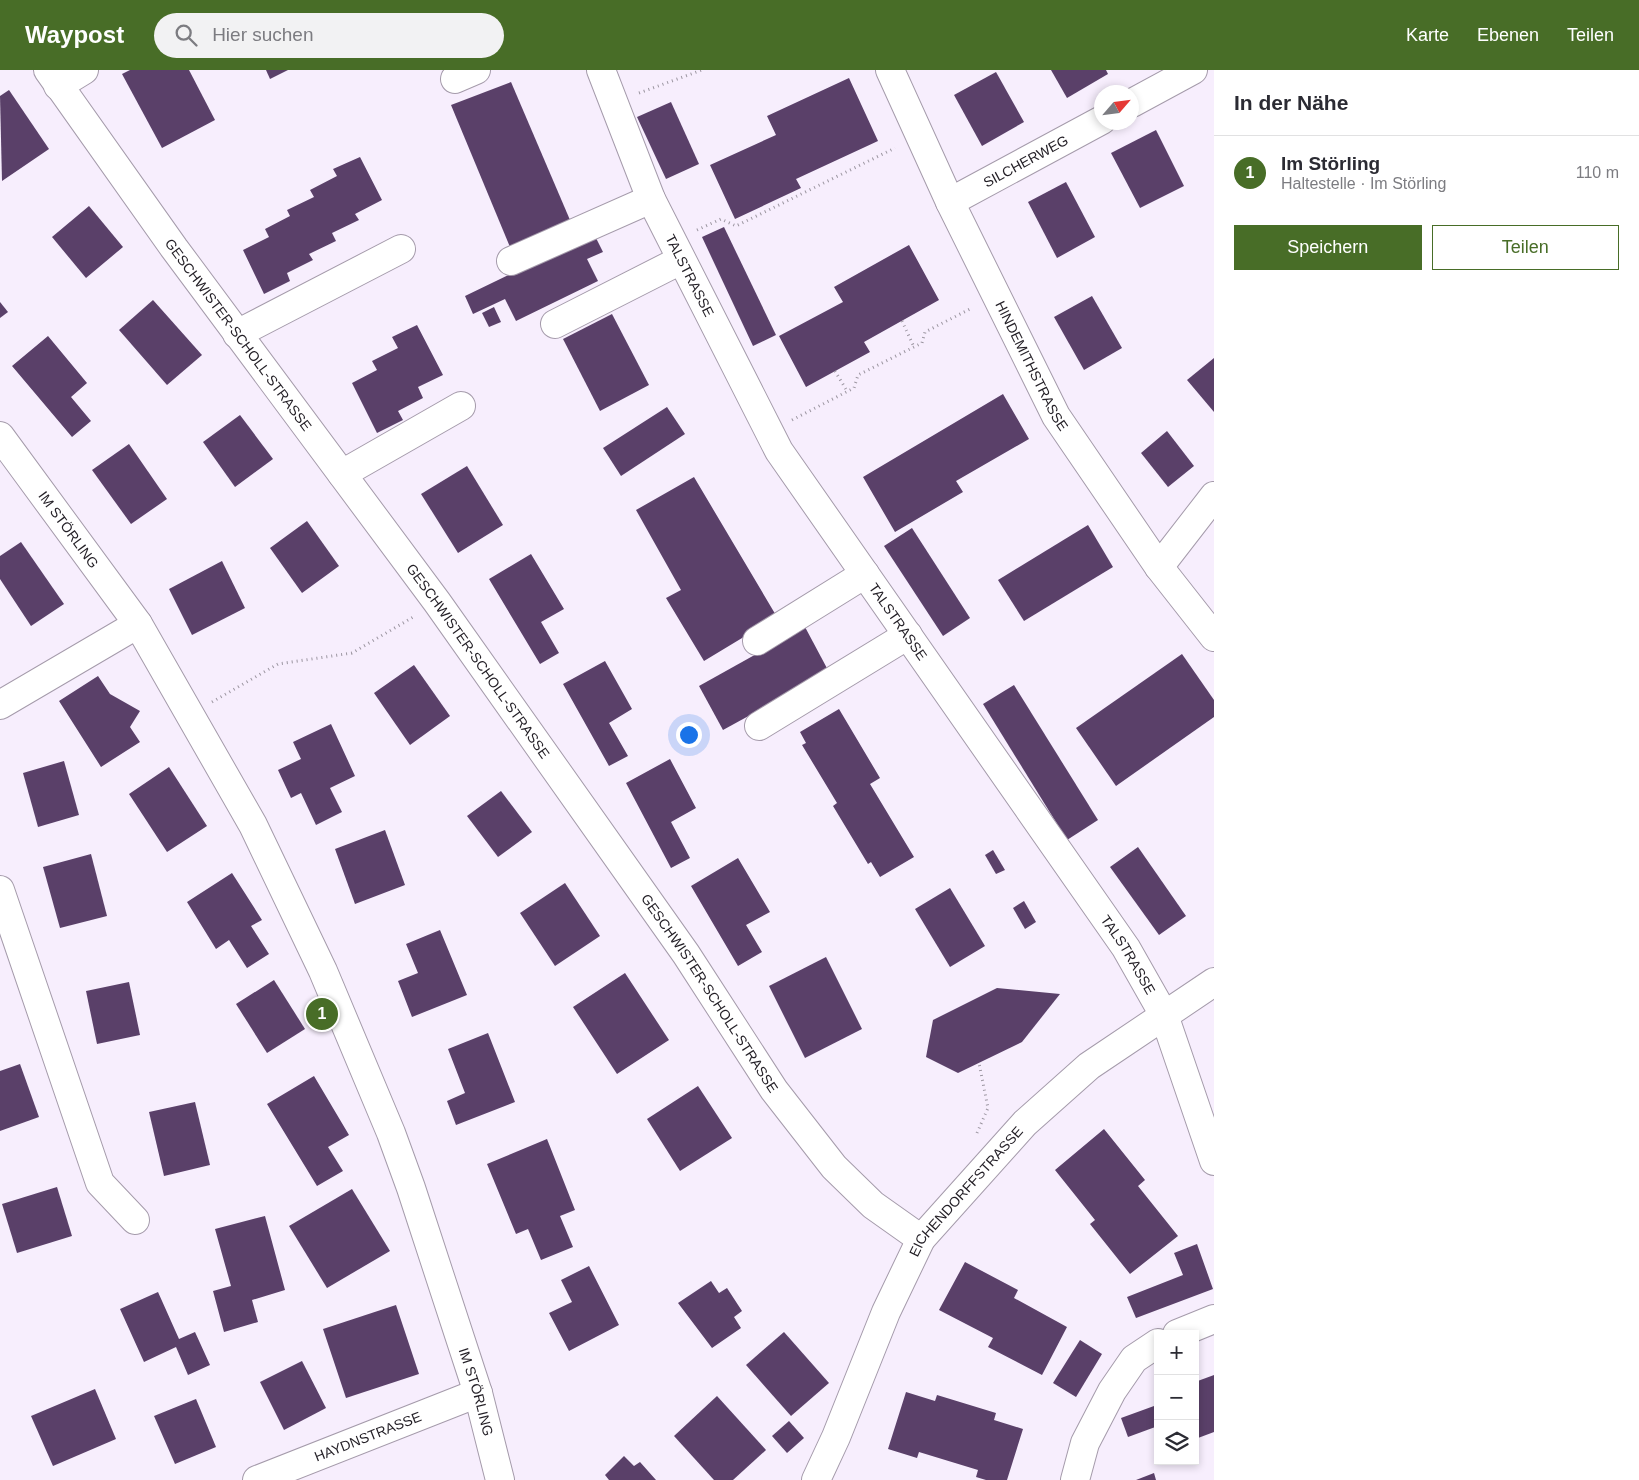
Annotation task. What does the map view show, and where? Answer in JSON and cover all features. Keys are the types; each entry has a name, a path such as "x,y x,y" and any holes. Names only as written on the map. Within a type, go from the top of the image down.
{"street":[{"path":"53,78 84,70"},
{"name":"TALSTRASSE","path":"601,70 651,199 779,451 1126,948 1164,1015 1214,1161"},
{"name":"HINDEMITHSTRASSE","path":"890,70 918,136 1056,416 1159,567 1214,637"},
{"path":"1139,99 1193,70"},
{"name":"GESCHWISTER-SCHOLL-STRASSE","path":"53,78 237,334 437,602 686,954 774,1090 834,1168 873,1205 921,1239"},
{"name":"SILCHERWEG","path":"950,202 1094,124"},
{"path":"511,261 651,199"},
{"path":"237,334 401,249"},
{"path":"555,324 676,251"},
{"path":"342,474 461,406"},
{"name":"IM STÖRLING","path":"0,436 138,624 253,825 339,1007 411,1188 478,1393 500,1480"},
{"path":"1159,567 1214,496"},
{"path":"757,641 866,574"},
{"path":"0,705 138,624"},
{"path":"759,726 908,635"},
{"path":"0,890 100,1183 135,1220"},
{"name":"EICHENDORFFSTRASSE","path":"816,1480 836,1437 886,1312 921,1239 1025,1123 1089,1066 1214,982"},
{"path":"1187,1330 1214,1319"},
{"path":"1075,1480 1085,1443 1112,1391 1134,1359 1154,1346"},
{"name":"HAYDNSTRASSE","path":"257,1480 478,1393"}],"path":[{"path":"612,102 702,70"},
{"path":"676,251 721,219 736,226 918,136"},
{"path":"812,410 854,388 858,375 922,343 925,332 949,320"},
{"path":"902,321 914,347"},
{"path":"835,370 847,391"},
{"path":"191,714 278,664 352,653 437,602"}],"building":[{"path":"130,70 189,70 215,120 162,148 122,74"},
{"path":"266,70 288,70 270,79"},
{"path":"1051,70 1106,70 1108,74 1067,98"},
{"path":"996,72 1024,122 982,146 954,95"},
{"path":"849,78 878,141 796,179 801,188 735,219 710,165 776,135 767,116"},
{"path":"511,82 570,220 510,247 451,105"},
{"path":"9,90 49,149 2,181 0,96"},
{"path":"671,102 699,164 666,179 637,117"},
{"path":"1156,130 1184,186 1140,208 1111,153"},
{"path":"360,157 382,200 355,214 359,220 332,233 336,241 309,254 313,260 287,273 290,281 264,294 243,250 269,237 265,229 290,216 287,210 314,197 310,190 337,176 333,169"},
{"path":"1066,182 1095,237 1057,258 1028,202"},
{"path":"89,206 123,247 86,278 52,237"},
{"path":"724,227 776,335 753,346 702,237"},
{"path":"594,234 603,252 587,259 598,281 516,321 505,299 473,314 465,296"},
{"path":"909,245 939,300 864,342 870,352 806,387 779,336 843,302 834,287"},
{"path":"1092,296 1122,348 1084,370 1054,317"},
{"path":"153,300 202,355 167,385 119,330"},
{"path":"0,302 8,312 0,318"},
{"path":"494,307 501,322 489,327 482,313"},
{"path":"612,314 649,385 600,411 563,339"},
{"path":"417,325 443,375 418,387 423,398 398,411 403,420 377,433 352,383 377,370 372,361 398,348 392,337"},
{"path":"48,336 87,383 71,397 91,421 72,437 12,366"},
{"path":"1214,358 1214,412 1187,380"},
{"path":"1003,394 1029,439 956,481 963,492 895,532 863,477"},
{"path":"667,407 685,434 621,476 603,448"},
{"path":"240,415 273,459 235,487 203,442"},
{"path":"1167,431 1194,466 1168,487 1141,453"},
{"path":"129,444 167,499 131,524 92,470"},
{"path":"467,466 503,525 458,553 421,494"},
{"path":"694,477 777,617 704,661 666,598 681,590 636,510"},
{"path":"307,521 339,566 302,593 270,548"},
{"path":"1088,525 1113,567 1024,621 998,580"},
{"path":"912,528 970,618 943,636 884,546"},
{"path":"21,542 64,604 31,626 0,579 0,556"},
{"path":"531,554 564,609 541,622 559,653 540,664 489,579"},
{"path":"222,561 245,608 192,635 169,589"},
{"path":"805,627 829,672 723,730 699,686"},
{"path":"1182,654 1214,700 1214,717 1116,786 1076,728"},
{"path":"605,661 632,709 609,723 628,756 609,766 563,684"},
{"path":"414,665 450,716 410,745 374,693"},
{"path":"98,676 110,694 140,711 130,727 140,742 101,767 59,701"},
{"path":"1014,685 1098,820 1067,840 983,704"},
{"path":"839,709 880,778 870,784 914,857 880,877 871,862 868,864 833,806 837,803 802,745 806,743 800,732"},
{"path":"331,724 355,776 330,788 342,812 316,825 301,793 291,798 278,770 301,759 293,742"},
{"path":"670,759 696,808 671,822 690,858 671,868 626,783"},
{"path":"64,761 79,815 38,827 23,773"},
{"path":"169,767 207,826 167,852 129,794"},
{"path":"501,791 532,832 498,857 467,816"},
{"path":"385,830 405,885 355,904 335,849"},
{"path":"1138,847 1186,916 1159,935 1110,867"},
{"path":"993,850 1005,870 996,874 985,855"},
{"path":"91,854 107,916 60,928 43,867"},
{"path":"738,858 770,912 746,925 762,952 738,966 691,886"},
{"path":"232,873 262,920 251,926 269,954 247,968 229,940 216,949 187,902"},
{"path":"565,883 600,936 555,966 520,913"},
{"path":"950,888 985,946 950,967 915,909"},
{"path":"1024,901 1036,922 1025,929 1013,908"},
{"path":"440,930 467,995 412,1017 398,981 418,973 406,944"},
{"path":"826,957 862,1029 805,1058 769,986"},
{"path":"625,973 669,1040 617,1074 573,1007"},
{"path":"274,980 305,1029 267,1053 236,1004"},
{"path":"129,982 140,1035 97,1044 86,991"},
{"path":"997,988 1060,994 1022,1042 958,1073 926,1057 933,1020"},
{"path":"488,1033 515,1102 456,1125 447,1101 465,1093 448,1049"},
{"path":"20,1064 39,1117 0,1131 0,1071"},
{"path":"314,1076 349,1135 328,1147 343,1171 317,1186 267,1104"},
{"path":"698,1086 732,1138 680,1171 647,1119"},
{"path":"195,1102 210,1165 164,1176 149,1112"},
{"path":"1104,1129 1145,1180 1138,1186 1178,1236 1130,1274 1090,1224 1095,1220 1055,1170"},
{"path":"547,1139 575,1210 560,1216 573,1247 541,1260 528,1229 516,1234 487,1164"},
{"path":"57,1187 72,1236 17,1253 2,1204"},
{"path":"352,1189 390,1251 327,1288 289,1226"},
{"path":"265,1216 285,1290 252,1300 258,1322 224,1332 213,1291 231,1286 215,1229"},
{"path":"1197,1244 1213,1289 1136,1318 1127,1297 1183,1275 1174,1253"},
{"path":"965,1262 1018,1290 1014,1298 1067,1327 1042,1375 988,1347 993,1338 939,1310"},
{"path":"589,1266 619,1325 569,1351 549,1313 572,1302 561,1280"},
{"path":"711,1281 719,1293 727,1288 742,1311 734,1317 741,1328 712,1348 678,1303"},
{"path":"158,1292 179,1339 195,1332 210,1365 188,1375 176,1347 144,1362 120,1309"},
{"path":"396,1305 419,1374 346,1398 323,1329"},
{"path":"784,1332 829,1383 791,1416 746,1365"},
{"path":"1080,1340 1102,1354 1076,1397 1053,1383"},
{"path":"302,1361 326,1408 284,1430 260,1382"},
{"path":"1214,1375 1214,1432 1199,1438 1199,1420 1199,1381"},
{"path":"95,1389 116,1439 53,1466 31,1416"},
{"path":"906,1392 935,1401 937,1395 996,1413 994,1420 1023,1429 1007,1480 986,1480 976,1477 978,1470 919,1452 917,1458 888,1449"},
{"path":"717,1396 766,1450 733,1480 714,1480 674,1436"},
{"path":"196,1399 216,1447 175,1464 154,1416"},
{"path":"1154,1406 1154,1427 1128,1437 1121,1418"},
{"path":"789,1421 804,1438 787,1453 772,1436"},
{"path":"624,1456 634,1466 640,1462 656,1480 609,1480 605,1475"},
{"path":"1154,1473 1156,1480 1136,1480"}],"place":[{"name":"Im Störling","path":"322,1014"}]}
